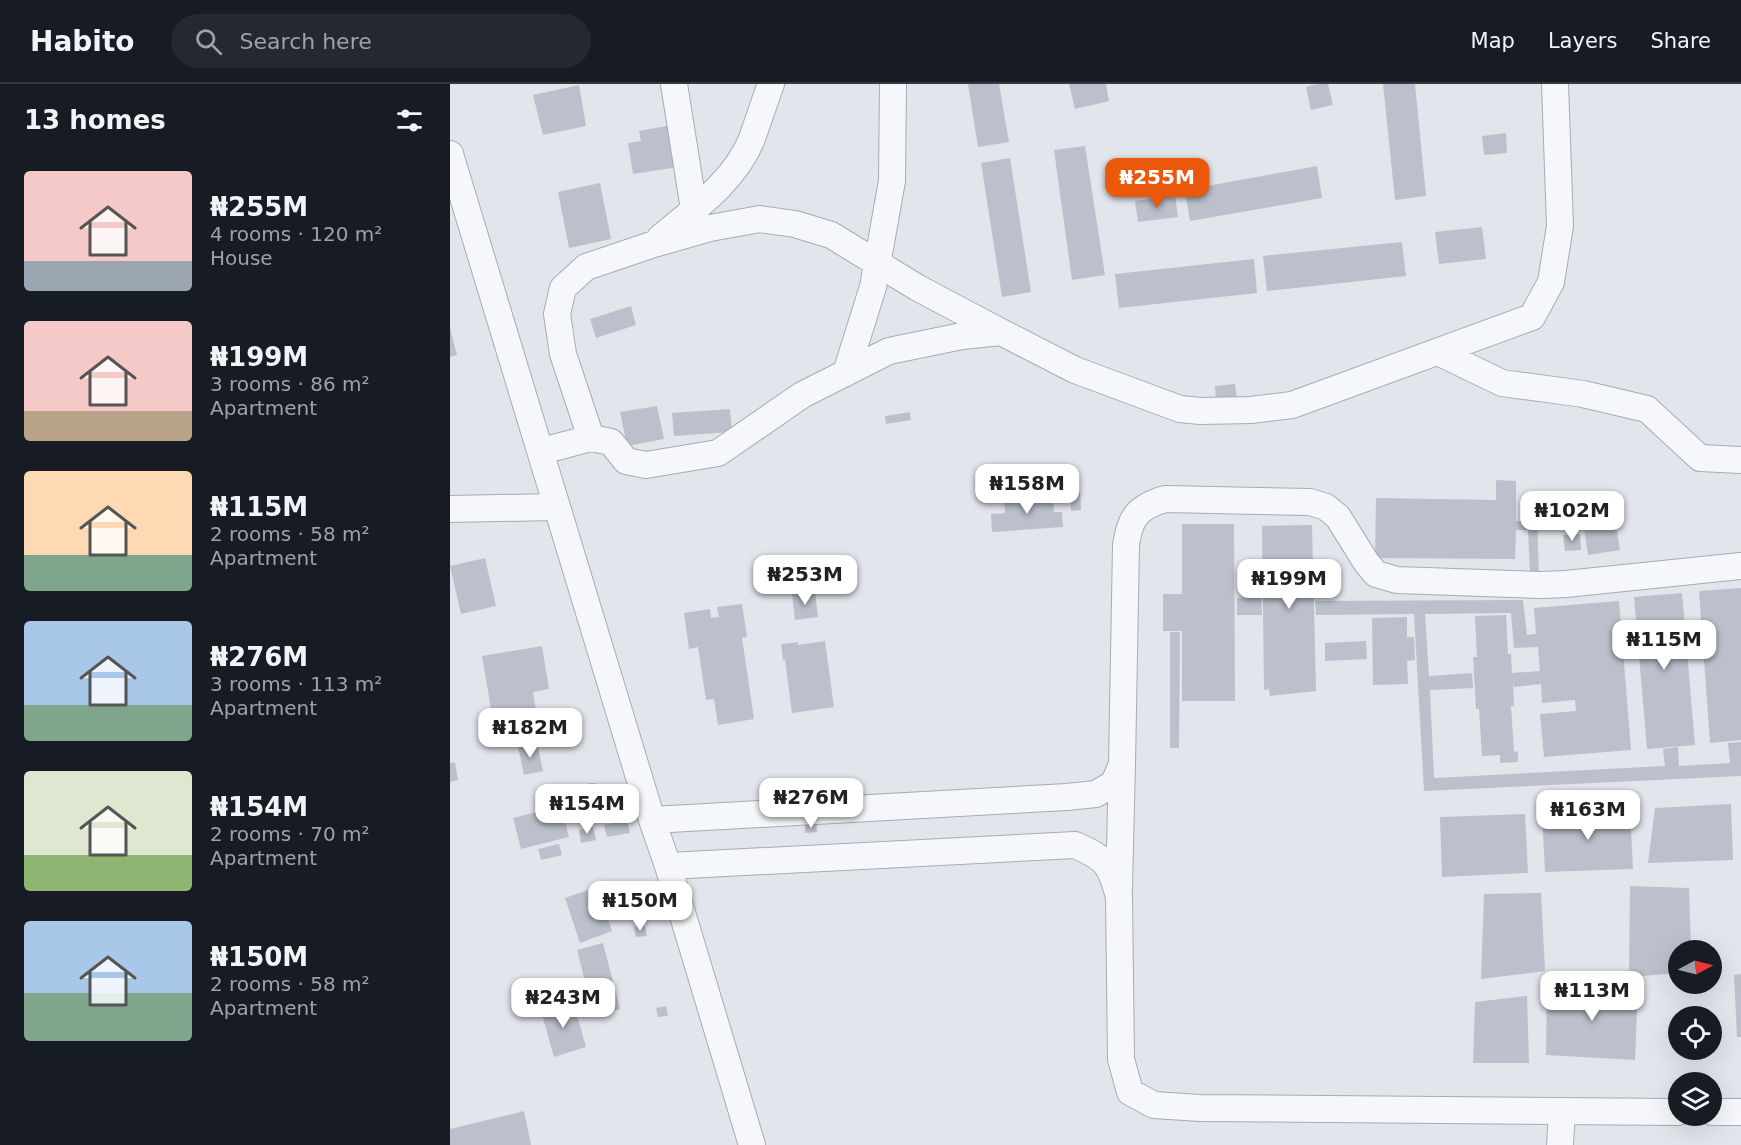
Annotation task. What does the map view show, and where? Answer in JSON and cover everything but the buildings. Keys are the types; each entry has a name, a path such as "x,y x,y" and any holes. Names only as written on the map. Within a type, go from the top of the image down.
{"street":[{"path":"674,84 696,220"},
{"path":"696,220 712,195 732,172 750,142 771,84"},
{"path":"846,373 873,287 892,181 893,84"},
{"path":"591,438 563,354 557,314 563,288 586,267 654,243 696,220 760,219 795,224 831,235 918,288 1075,370 1180,409 1251,410 1292,405 1438,352 1532,317 1551,282 1560,226 1555,84"},
{"path":"450,154 752,1145"},
{"path":"542,451 591,438 611,442 626,461 646,465 718,453 802,395 889,351 962,336 1001,332"},
{"path":"1438,352 1502,383 1583,394 1647,409 1700,458 1741,460"},
{"path":"1668,1112 1200,1108 1154,1105 1130,1092 1121,1059 1119,897 1126,545 1129,527 1137,514 1149,504 1165,499 1310,502 1326,507 1338,517 1376,574 1397,580 1566,584 1741,566"},
{"path":"450,509 556,507"},
{"path":"652,820 1096,794 1114,783 1122,764"},
{"path":"668,866 1075,845 1095,854 1112,871 1119,897"},
{"path":"1560,1145 1562,1111"},
{"path":"1722,1112 1741,1112"}]}
